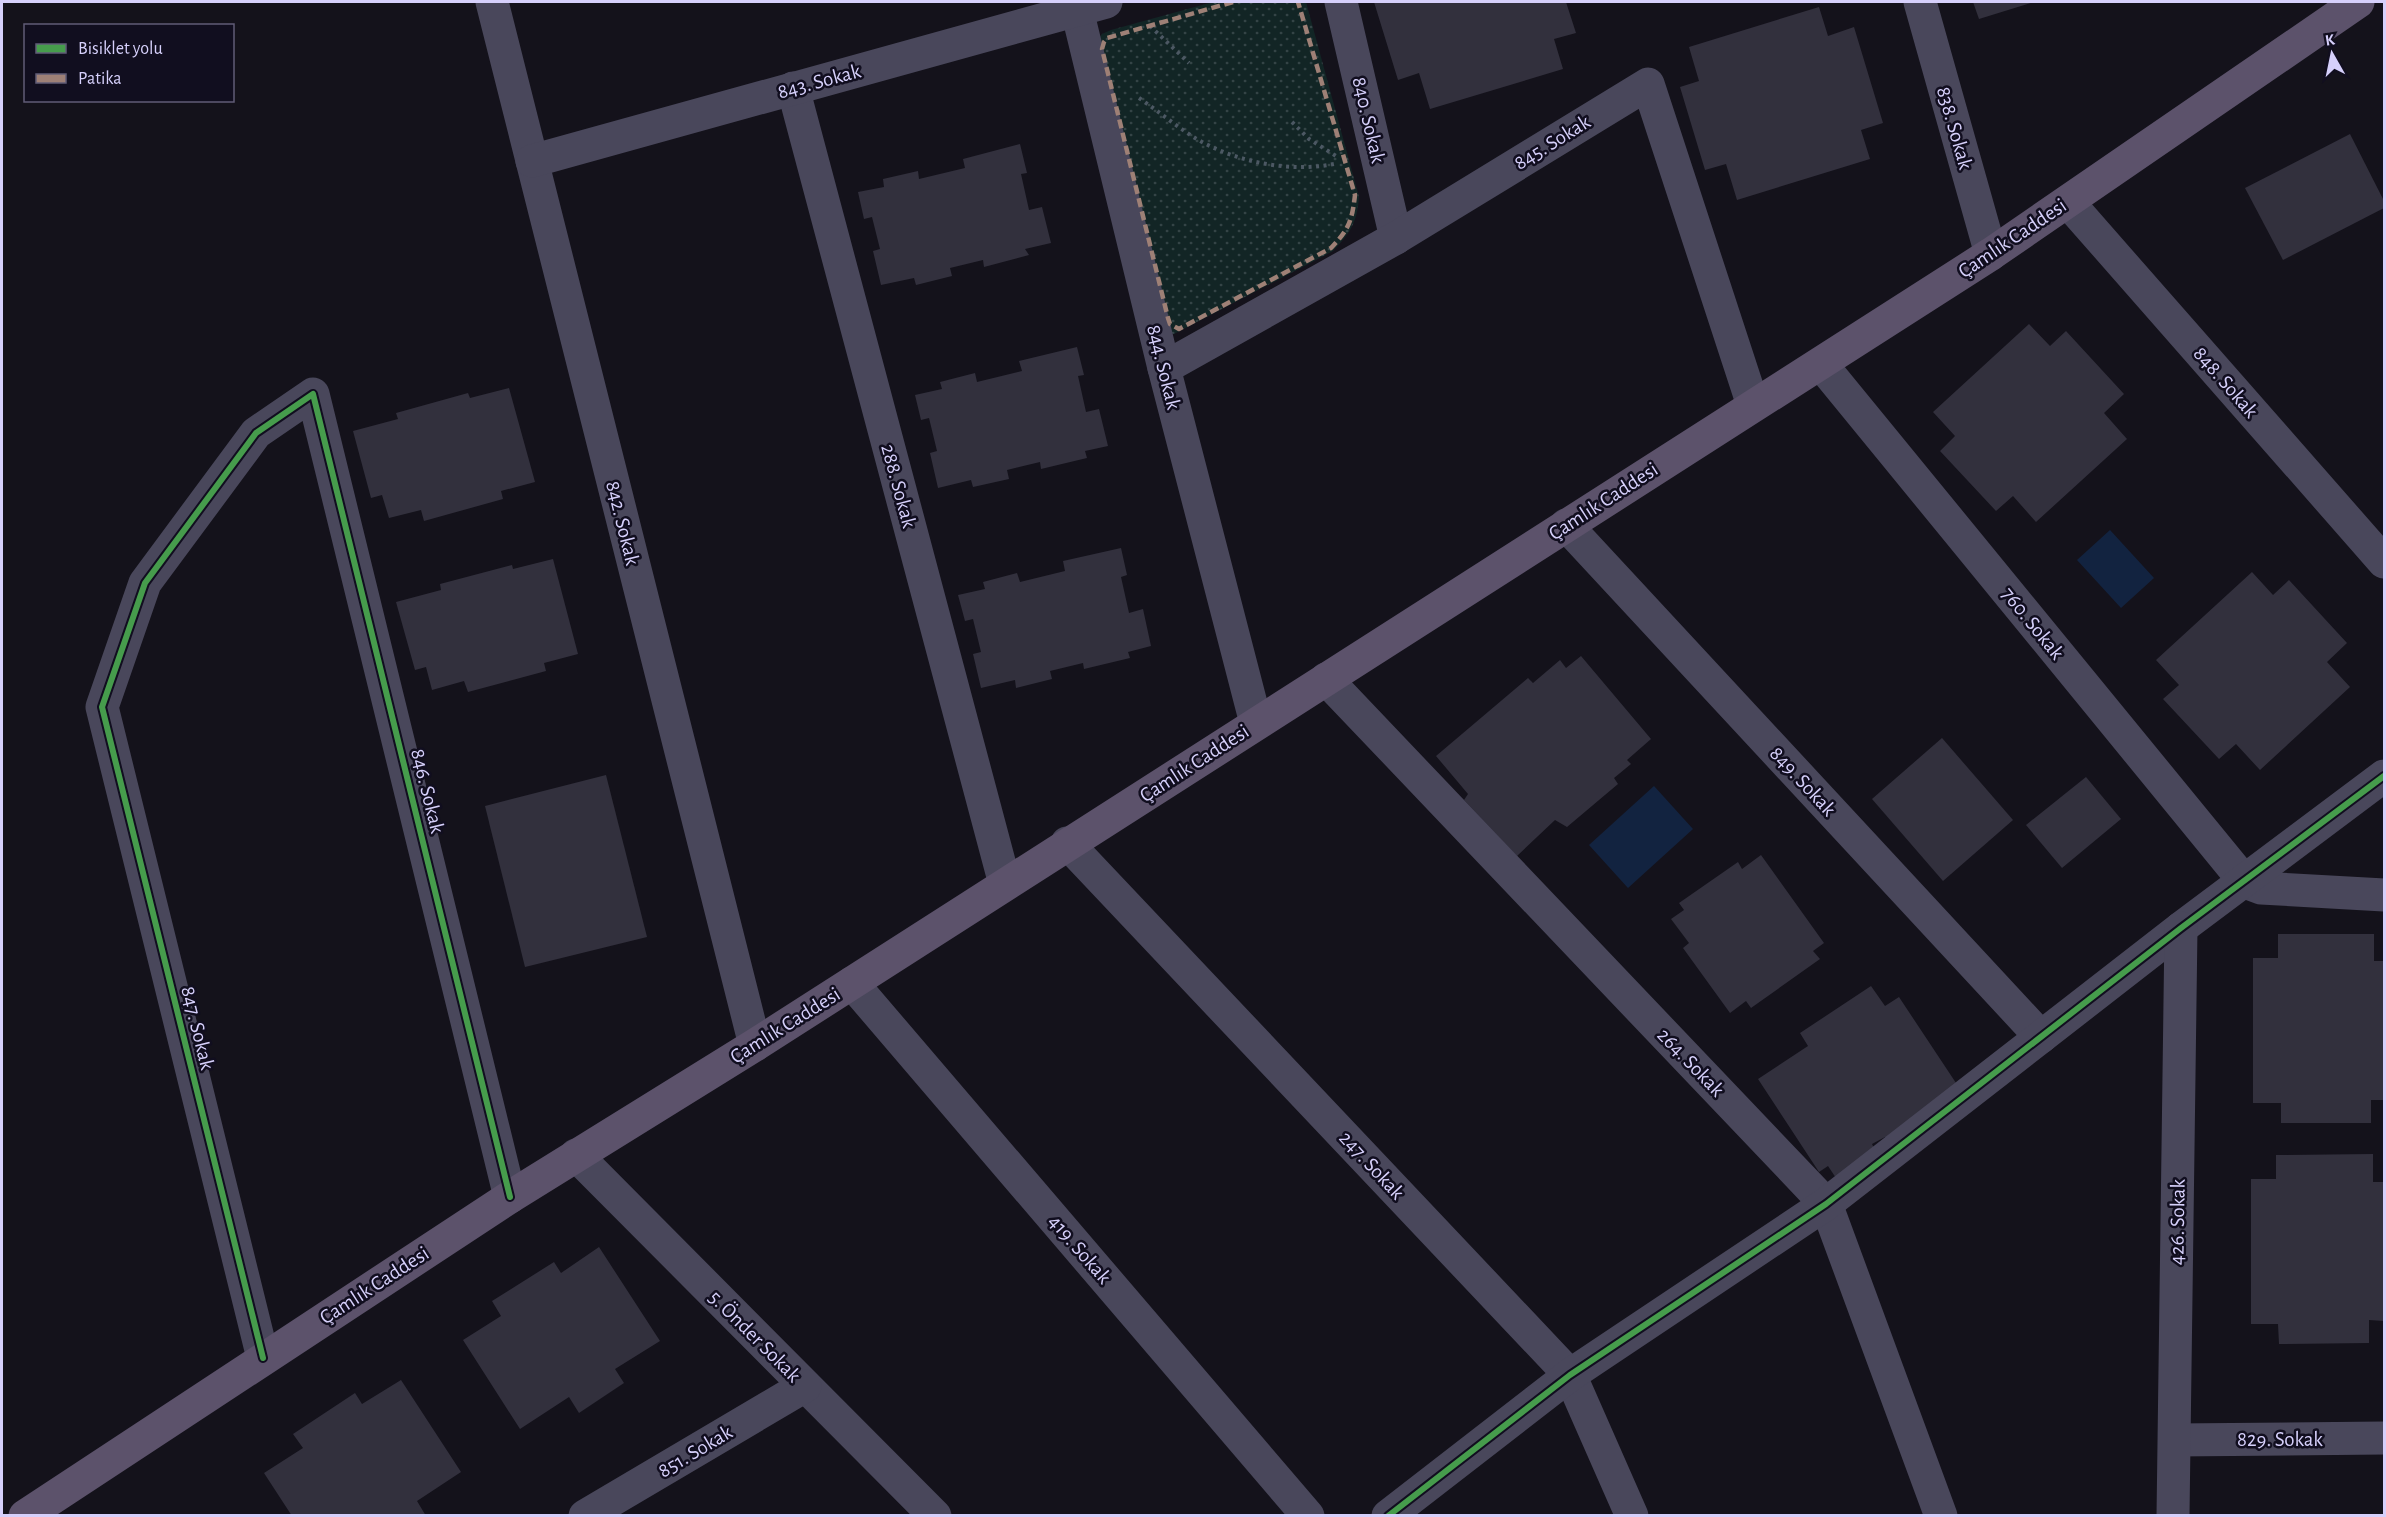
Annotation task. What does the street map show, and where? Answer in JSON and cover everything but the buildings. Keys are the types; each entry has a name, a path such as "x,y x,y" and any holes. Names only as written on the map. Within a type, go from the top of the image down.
{"main road":[{"name":"Çamlık Caddesi","path":"25,1515 510,1197 755,1045 1067,843 1991,254 2358,2"}],"street":[{"name":"842. Sokak","path":"492,2 755,1045"},
{"name":"840. Sokak","path":"1341,2 1396,238"},
{"name":"838. Sokak","path":"1920,2 1991,254"},
{"name":"843. Sokak","path":"532,161 1092,6"},
{"name":"844. Sokak","path":"1092,6 1164,368 1256,723"},
{"name":"845. Sokak","path":"1164,368 1396,238 1648,84 1753,405"},
{"name":"288. Sokak","path":"793,88 1005,884"},
{"name":"848. Sokak","path":"2068,202 2385,562"},
{"name":"760. Sokak","path":"1821,364 2245,882"},
{"name":"847. Sokak","path":"263,1358 102,707 145,584 256,434 313,394"},
{"name":"846. Sokak","path":"313,394 510,1197"},
{"name":"849. Sokak","path":"1566,525 2041,1037"},
{"name":"264. Sokak","path":"1326,679 1826,1204 1941,1515"},
{"path":"1388,1515 1570,1374 1826,1204 2181,928 2385,776"},
{"name":"247. Sokak","path":"1067,843 1570,1374 1632,1515"},
{"path":"2245,882 2261,888 2385,895"},
{"name":"426. Sokak","path":"2173,1515 2181,928"},
{"name":"419. Sokak","path":"852,983 1308,1515"},
{"name":"5. Önder Sokak","path":"576,1155 935,1515"},
{"name":"851. Sokak","path":"585,1515 805,1386"},
{"name":"829. Sokak","path":"2175,1440 2385,1438"}],"path":[{"path":"1150,26 1189,63"},
{"path":"1138,98 1196,138 1232,156 1275,165 1322,167 1344,161 1308,139 1292,122"}],"green space":[{"path":"1213,2 1306,2 1359,197 1358,206 1352,226 1333,251 1174,334 1169,333 1098,40 1102,34 1111,30"}],"water":[{"path":"2110,530 2154,578 2121,608 2077,560"},
{"path":"1654,786 1693,829 1628,888 1589,845"}],"marked path":[{"path":"1233,2 1107,38 1102,49 1168,318 1170,324 1179,329 1331,248 1346,230 1351,218 1355,195 1298,2"}],"cycle path":[{"path":"263,1358 102,707 145,583 256,433 313,394 510,1197"},
{"path":"1388,1516 1570,1375 1826,1204 2181,928 2384,776"}]}
